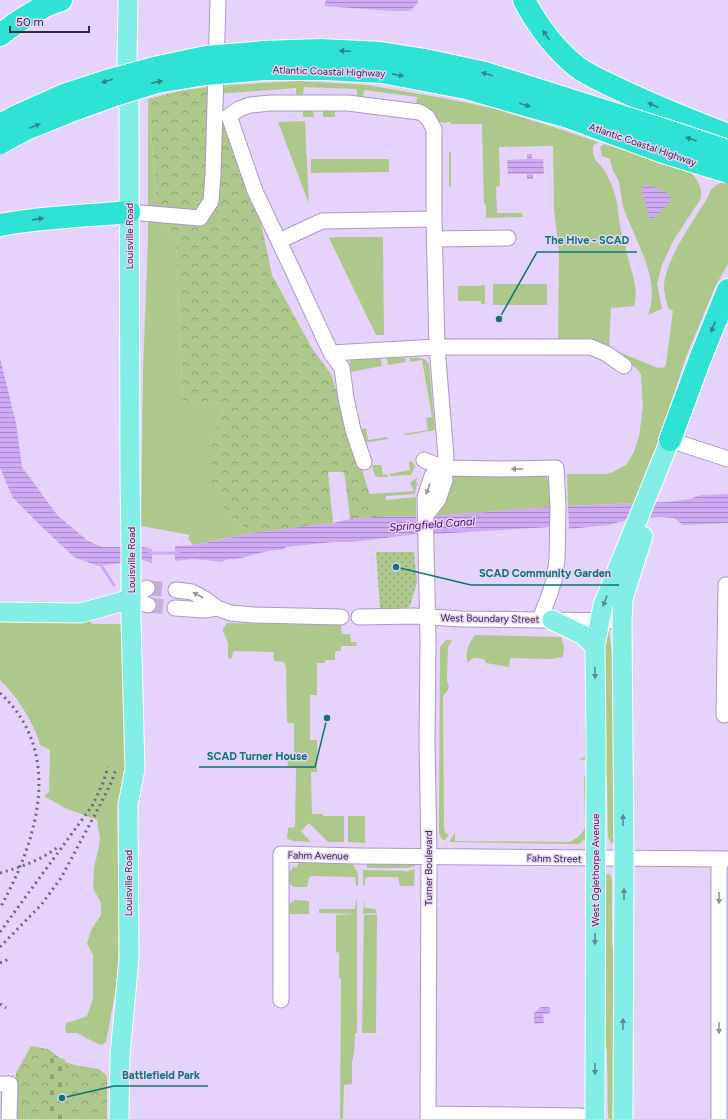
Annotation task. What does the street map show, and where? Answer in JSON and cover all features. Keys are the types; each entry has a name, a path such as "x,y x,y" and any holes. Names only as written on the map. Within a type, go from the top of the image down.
{"highway":[{"path":"0,35 37,11 61,0"},
{"path":"524,0 533,18 552,43 577,66 603,82 642,100 690,121 728,135"},
{"name":"Atlantic Coastal Highway","path":"0,124 64,95 154,68 206,57 264,52 320,50 381,53 425,60 485,73 728,151"},
{"name":"Atlantic Coastal Highway","path":"0,143 26,129 68,112 157,82 206,74 264,69 324,69 382,72 466,88 568,118 663,152 728,172"},
{"path":"0,225 46,218 129,212"},
{"path":"671,450 700,360 728,290"},
{"path":"671,450 698,398 727,334"}],"main road":[{"name":"Louisville Road","path":"119,1119 120,1055 129,959 128,805 135,769 140,602 131,554 129,112 127,62 128,0"},
{"path":"623,1119 623,599 636,538 671,450"},
{"name":"West Oglethorpe Avenue","path":"594,1119 596,742 595,646 603,605 636,538"},
{"path":"0,612 81,613 140,602"},
{"path":"546,620 583,635 595,646"}],"street":[{"path":"129,212 200,218 211,201 218,0"},
{"path":"364,462 353,430 346,398 342,368 331,353 255,191 229,116 239,109 250,105 271,103 348,103 419,112 429,119 434,129 434,239 437,347 446,457 443,468"},
{"path":"279,241 321,215 380,214 434,218"},
{"path":"434,239 508,238"},
{"path":"331,353 437,347 591,347 607,354 624,366"},
{"path":"671,450 728,459"},
{"path":"424,460 443,468 556,468 558,506 557,560 554,580 549,596 546,620"},
{"name":"Turner Boulevard","path":"428,1117 428,616 426,515 438,500 445,480 443,468"},
{"path":"724,714 726,586"},
{"path":"140,602 147,588"},
{"path":"176,590 192,592 217,608 232,613 248,615 341,617"},
{"path":"175,608 204,610 217,608"},
{"name":"West Boundary Street","path":"359,617 428,616 461,619 622,621"},
{"name":"Fahm Avenue","path":"281,1000 281,854 428,856"},
{"name":"Fahm Street","path":"428,856 724,859"},
{"path":"719,1119 724,859"},
{"path":"5,1084 9,1119"},
{"path":"428,1117 580,1116 594,1119"}],"green space":[{"path":"299,81 367,85 443,98 492,108 598,142 593,146 593,154 607,175 615,194 621,231 636,293 634,306 611,308 609,348 658,368 665,367 666,364 673,311 668,308 664,287 666,273 670,262 712,189 724,181 728,183 728,264 715,287 686,357 649,469 636,503 568,506 567,474 606,474 626,465 634,452 639,436 643,407 641,375 639,371 630,363 558,340 559,253 554,209 553,146 499,147 500,186 496,187 497,213 522,213 523,217 486,218 486,205 484,204 482,124 451,124 450,122 439,122 429,111 416,105 417,97 365,90 362,98 357,97 357,90 355,89 304,87 303,95 296,94 296,88 216,94 213,86"},
{"path":"213,86 232,149 261,223 272,275 313,350 331,374 377,517 350,519 345,476 343,472 328,472 333,523 252,533 227,514 212,490 211,442 225,404 183,401 176,241 158,214 148,99 180,91"},
{"path":"148,99 158,214 176,241 183,401 225,404 211,442 227,514 252,533 193,545 188,539 190,535 141,526 143,371 148,240"},
{"path":"303,109 313,110 314,117 303,117"},
{"path":"325,109 335,109 335,117 323,117 323,112"},
{"path":"305,121 309,204 278,122"},
{"path":"604,144 689,171 697,180 700,188 700,200 673,241 662,265 657,284 662,309 648,315 652,290 650,277 642,251 625,211 619,181 613,171 610,159 602,156 600,147"},
{"path":"449,152 451,152 451,187 449,187"},
{"path":"311,159 389,159 389,172 311,173"},
{"path":"383,237 384,335 376,335 329,238"},
{"path":"493,284 547,284 547,305 493,305"},
{"path":"485,285 485,304 481,304 481,301 458,301 458,286"},
{"path":"380,355 382,366 351,372 351,359"},
{"path":"387,358 405,358 406,362 388,365"},
{"path":"409,358 423,359 429,364 435,430 407,435 403,434 428,430 426,418 432,417 422,360 410,362"},
{"path":"366,428 368,440 387,437 388,439 363,443 361,429"},
{"path":"410,461 413,462 415,466 411,475 390,476 389,474 410,470"},
{"path":"373,465 381,465 383,475 387,474 388,477 375,476"},
{"path":"546,476 550,481 551,507 433,516 450,477"},
{"path":"418,477 416,482 418,484 415,494 386,496 386,500 416,497 416,516 377,517 369,494 414,491 410,483"},
{"path":"376,552 414,552 417,582 410,606 400,610 380,608"},
{"path":"0,621 90,621 92,624 122,625 126,758 121,800 118,977 106,1042 101,1045 77,1033 66,1033 65,1029 66,1023 87,1016 93,998 93,955 87,944 91,930 101,915 101,903 93,888 94,867 100,838 97,820 65,808 44,796 49,792 50,750 40,745 38,737 24,710 12,693 0,680"},
{"path":"227,623 341,625 342,634 350,634 351,642 357,642 356,646 341,646 341,651 336,651 335,653 335,660 325,660 325,663 317,663 317,695 310,695 310,740 317,740 317,772 311,772 312,814 323,814 323,816 344,816 344,842 328,842 309,823 301,831 311,842 288,840 288,828 295,827 296,768 288,767 287,755 294,754 294,723 288,723 287,721 286,668 284,662 274,661 273,652 233,651 232,658 228,658 228,643 223,631"},
{"path":"607,629 609,631 612,654 612,700 619,719 616,843 611,843 608,837 607,778 602,761 602,640"},
{"path":"475,635 561,637 564,646 563,657 551,659 510,658 509,667 486,663 485,660 478,658 471,659 468,663 468,648"},
{"path":"446,640 452,641 448,647 447,681 449,686 448,690 443,696 444,831 449,835 444,841 439,832 440,647"},
{"path":"585,702 587,759 582,760 579,759 585,757"},
{"path":"586,776 585,839 579,844 450,842 455,833 455,841 570,842 579,836 585,828 584,777"},
{"path":"348,816 365,816 365,843 348,842"},
{"path":"352,863 358,873 358,886 356,885 355,877 311,876 307,887 294,887 291,885 289,880 289,874 294,866 295,868 298,866 297,864"},
{"path":"367,864 415,866 407,868 367,868"},
{"path":"415,869 414,886 400,886 398,877 368,877 365,878 365,885 363,886 363,870 405,872"},
{"path":"603,874 610,874 612,881 612,942 618,968 617,1119 609,1119 608,1116 607,1051 601,1024"},
{"path":"295,900 309,901 309,914 289,914 290,904"},
{"path":"357,900 357,1033 355,1033 354,1055 352,1060 352,1084 344,1085 343,1119 340,1119 341,978 339,978 339,953 336,952 336,915 356,914 319,913 319,909 355,909"},
{"path":"364,900 365,908 375,909 377,913 363,914"},
{"path":"364,915 377,915 376,1033 362,1033"},
{"path":"31,1046 48,1049 65,1062 99,1069 107,1076 107,1119 16,1119 16,1073"},
{"path":"50,1056 65,1059 65,1119 49,1119"}],"shaded area":[{"path":"326,0 418,0 417,4 410,11 392,11 324,6"},
{"path":"527,154 532,154 532,159 543,159 544,174 533,174 533,179 527,179 527,174 508,174 507,160 527,159"},
{"path":"646,184 668,193 671,197 669,203 654,219 651,219 649,216 642,192 643,186"},
{"path":"0,358 16,423 22,467 58,516 88,541 103,547 144,547 152,549 152,563 142,560 98,566 74,557 13,498 0,468"},
{"path":"728,494 728,523 683,525 674,518 659,517 630,519 609,525 569,529 568,506 668,502 690,499 701,495"},
{"path":"551,507 551,527 434,534 433,516"},
{"path":"416,516 417,534 352,542 334,542 287,547 282,550 267,551 222,562 194,559 175,561 175,546 193,545 252,533 333,523 350,519"},
{"path":"541,1007 550,1008 550,1012 548,1014 543,1014 544,1023 535,1024 534,1013"}],"waterway":[{"name":"Springfield Canal","path":"150,553 178,553"},
{"path":"101,565 114,585"}],"tunnel":[{"path":"147,588 176,590"},
{"path":"148,605 175,608"}],"railway":[{"path":"0,693 20,717 33,742 38,770 38,798 33,826 25,855 0,908"},
{"path":"0,932 92,806 103,783 108,767"},
{"path":"0,947 41,905 61,878 99,807 116,769"},
{"path":"0,873 31,862 46,855 59,846"},
{"path":"0,963 9,959"},
{"path":"0,1004 6,1008"}],"place":[{"name":"The Hive - SCAD","path":"499,319"},
{"name":"SCAD Community Garden","path":"396,567"},
{"name":"SCAD Turner House","path":"327,718"},
{"name":"Battlefield Park","path":"62,1098"}]}
